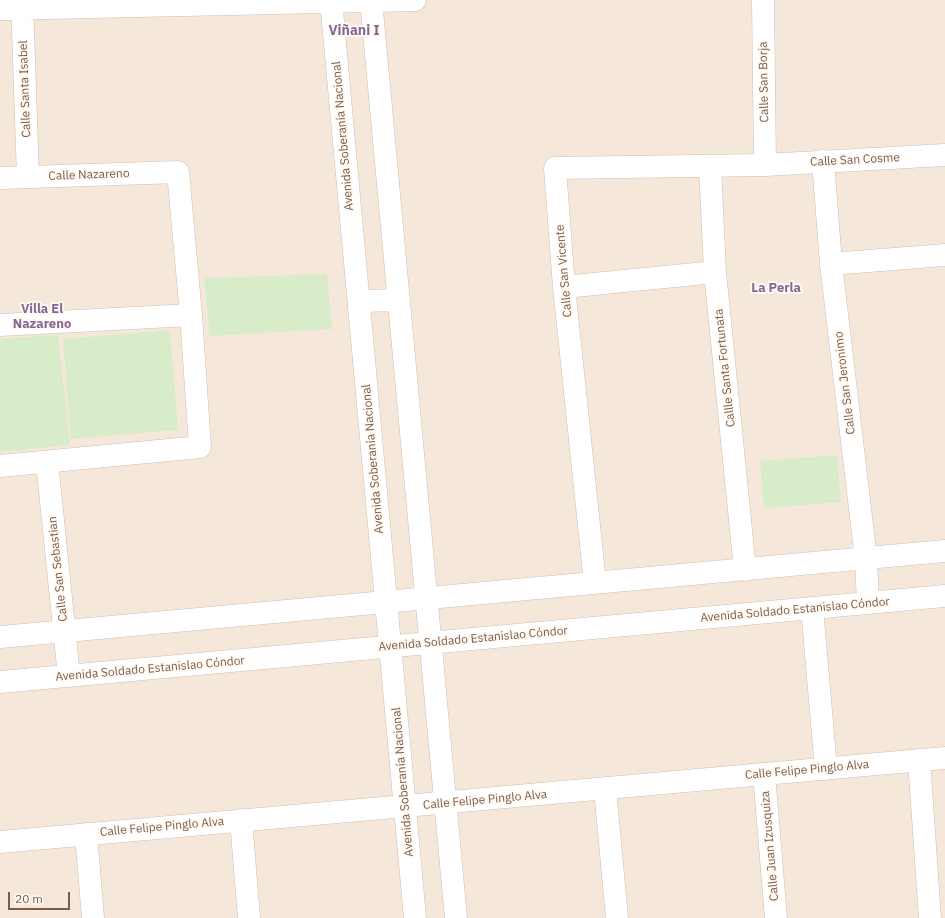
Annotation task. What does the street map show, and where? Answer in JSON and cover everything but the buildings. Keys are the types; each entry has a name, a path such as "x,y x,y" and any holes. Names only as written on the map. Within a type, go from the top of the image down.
{"street":[{"path":"371,0 456,918"},
{"path":"0,9 22,4 415,0"},
{"name":"Calle San Borja","path":"763,0 766,165"},
{"name":"Avenida Soberanía Nacional","path":"331,1 415,918"},
{"name":"Calle Santa Isabel","path":"22,4 28,177"},
{"name":"Calle San Cosme","path":"766,165 945,155"},
{"name":"Calle San Jeronimo","path":"823,162 831,264 866,559 868,603"},
{"name":"Calle San Vicente","path":"595,583 564,287 555,168 766,165"},
{"name":"Callle Santa Fortunata","path":"710,166 715,272 745,570"},
{"name":"Calle Nazareno","path":"0,178 178,172 191,315"},
{"path":"831,264 945,255"},
{"path":"564,287 715,272"},
{"path":"358,301 399,300"},
{"path":"0,325 191,315 200,447 0,466"},
{"name":"Calle San Sebastian","path":"47,462 69,676"},
{"path":"0,637 945,551"},
{"name":"Avenida Soldado Estanislao Cóndor","path":"0,682 945,596"},
{"path":"812,608 826,768"},
{"name":"Calle Felipe Pinglo Alva","path":"0,842 945,758"},
{"path":"919,760 930,918"},
{"name":"Calle Juan Izusquiza","path":"764,774 776,918"},
{"path":"606,789 617,918"},
{"path":"241,820 249,918"},
{"path":"86,834 93,918"}],"shaded area":[{"path":"0,0 945,0 945,918 0,918"}],"green space":[{"path":"327,274 332,329 210,336 204,278"},
{"path":"170,330 178,430 71,439 63,339"},
{"path":"58,335 70,445 0,452 0,339"},
{"path":"837,455 841,502 764,508 760,461"}],"district":[{"name":"Viñani I","path":"354,31"},
{"name":"La Perla","path":"776,288"},
{"name":"Villa El Nazareno","path":"42,316"}]}
